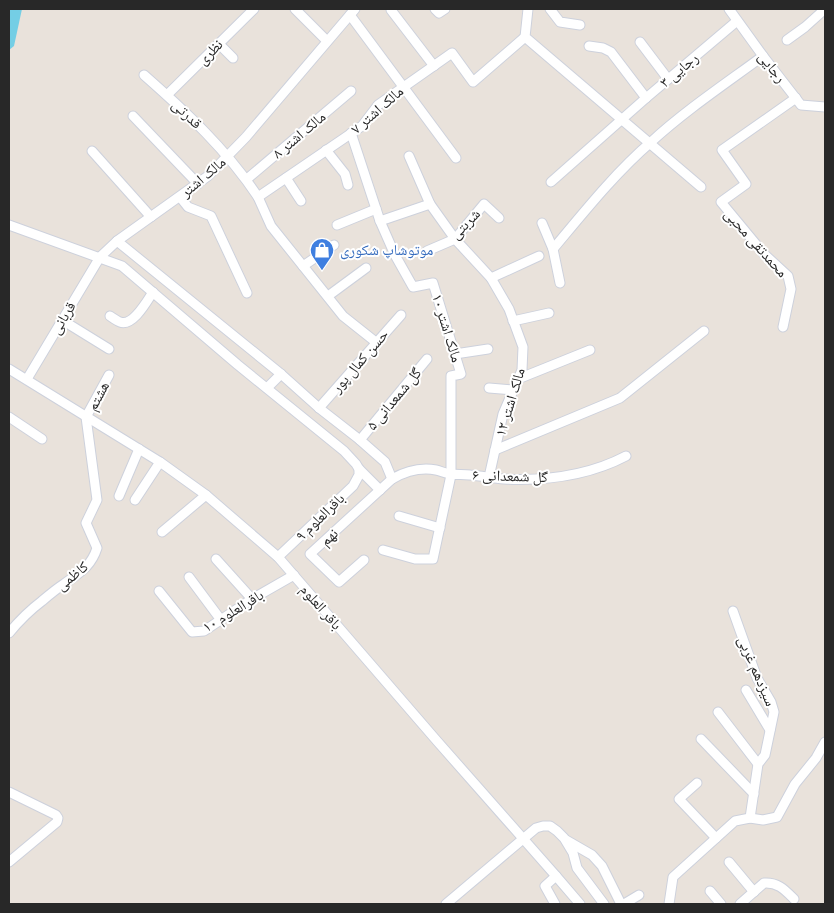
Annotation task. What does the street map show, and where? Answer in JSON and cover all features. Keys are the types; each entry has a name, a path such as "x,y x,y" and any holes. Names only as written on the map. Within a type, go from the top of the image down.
{"street":[{"name":"نظری","path":"167,95 254,9"},
{"path":"295,9 327,41"},
{"path":"435,9 439,13 445,9"},
{"path":"528,9 525,37 701,187"},
{"path":"550,9 560,22 580,26"},
{"name":"رجایی","path":"729,9 801,105 825,107"},
{"path":"788,40 825,9"},
{"path":"391,10 434,66"},
{"path":"352,12 456,158"},
{"name":"مالک اشتر","path":"100,258 118,241 208,176 246,137 352,12"},
{"name":"رجایی ۳","path":"551,182 737,21"},
{"name":"مالک اشتر ۷","path":"258,197 362,126 378,105 452,53 473,82 525,37"},
{"path":"640,42 668,79"},
{"path":"219,44 233,58"},
{"path":"589,46 603,48 611,52 646,98"},
{"path":"553,248 607,186 650,142 702,100 763,56"},
{"name":"قدرتی","path":"144,75 202,128 228,156"},
{"name":"مالک اشتر ۸","path":"247,179 351,91"},
{"name":"محمدتقی محبی","path":"783,327 790,289 788,276 764,254 721,202 746,184 722,150 796,98"},
{"path":"133,116 198,184"},
{"name":"مالک اشتر ۱۰","path":"351,133 380,221 412,287 433,283 462,374 451,376 451,474 433,559 415,559 382,550"},
{"path":"326,150 345,174 348,185"},
{"path":"92,151 152,217"},
{"path":"228,156 247,179 258,197 271,226 343,316 377,343"},
{"name":"مالک اشتر ۱۲","path":"409,156 430,204 455,238 491,278 509,309 522,347 522,370 504,414 489,477"},
{"path":"286,178 301,201"},
{"path":"180,197 188,207 212,216 247,293"},
{"path":"380,221 430,204"},
{"name":"شربتی","path":"426,251 455,238 484,204 499,218"},
{"path":"337,225 376,209"},
{"path":"542,224 553,248 560,283"},
{"path":"9,225 122,266 238,365 344,451 356,464 359,472 375,485"},
{"path":"118,241 360,440 385,462 392,479"},
{"path":"303,266 334,245"},
{"path":"491,278 539,256"},
{"name":"قربانی","path":"27,379 100,258"},
{"path":"328,296 366,268"},
{"path":"110,316 121,323 129,322 153,292"},
{"path":"513,321 549,313"},
{"name":"حسن کمال پور","path":"320,408 401,315"},
{"path":"62,320 109,349"},
{"path":"496,450 620,398 704,331"},
{"path":"455,354 488,349"},
{"path":"518,379 590,350"},
{"name":"گل شمعدانی ۵","path":"360,440 427,359"},
{"name":"باقر العلوم","path":"9,370 27,379 86,418 160,462 206,495 278,557 437,742 580,904"},
{"path":"267,388 280,374"},
{"name":"هشتم","path":"86,418 110,375"},
{"path":"489,388 513,390"},
{"path":"9,417 42,439"},
{"name":"کاظمی","path":"9,633 40,602 62,584 85,570 97,548 86,523 97,500 86,418"},
{"path":"119,496 139,449"},
{"name":"گل شمعدانی ۶","path":"375,485 410,470 422,468 451,474 535,479 582,473 601,468 626,456"},
{"path":"135,500 160,462"},
{"name":"باقرالعلوم ۹","path":"278,557 353,486 359,472"},
{"name":"نهم","path":"364,560 339,582 310,554 375,485"},
{"path":"162,532 206,495"},
{"path":"399,516 440,528"},
{"path":"216,559 252,599"},
{"name":"باقرالعلوم ۱۰","path":"159,590 192,632 204,631 252,599 294,575"},
{"path":"189,577 222,620"},
{"name":"سیزدهم غربی","path":"733,611 757,678 771,702 774,712 765,755 758,764 750,818"},
{"path":"746,690 770,730"},
{"path":"718,712 758,764"},
{"path":"701,739 754,794"},
{"path":"669,904 673,878 735,821 750,818 763,820 777,817 795,784 816,758 825,742"},
{"path":"697,783 679,799 716,838"},
{"path":"9,792 56,815 58,818 58,822 9,862"},
{"path":"446,904 536,828 543,826 550,826 564,838 592,856 602,866 622,904 639,895"},
{"path":"564,838 573,852 577,868 604,904"},
{"path":"729,862 754,892"},
{"path":"555,904 545,886 556,876"},
{"path":"740,904 764,882 777,884 794,899"},
{"path":"710,891 721,904"}],"water":[{"path":"9,9 22,9 14,46 9,50"}],"place":[{"name":"موتوشاپ شکوری","path":"322,271"}]}
